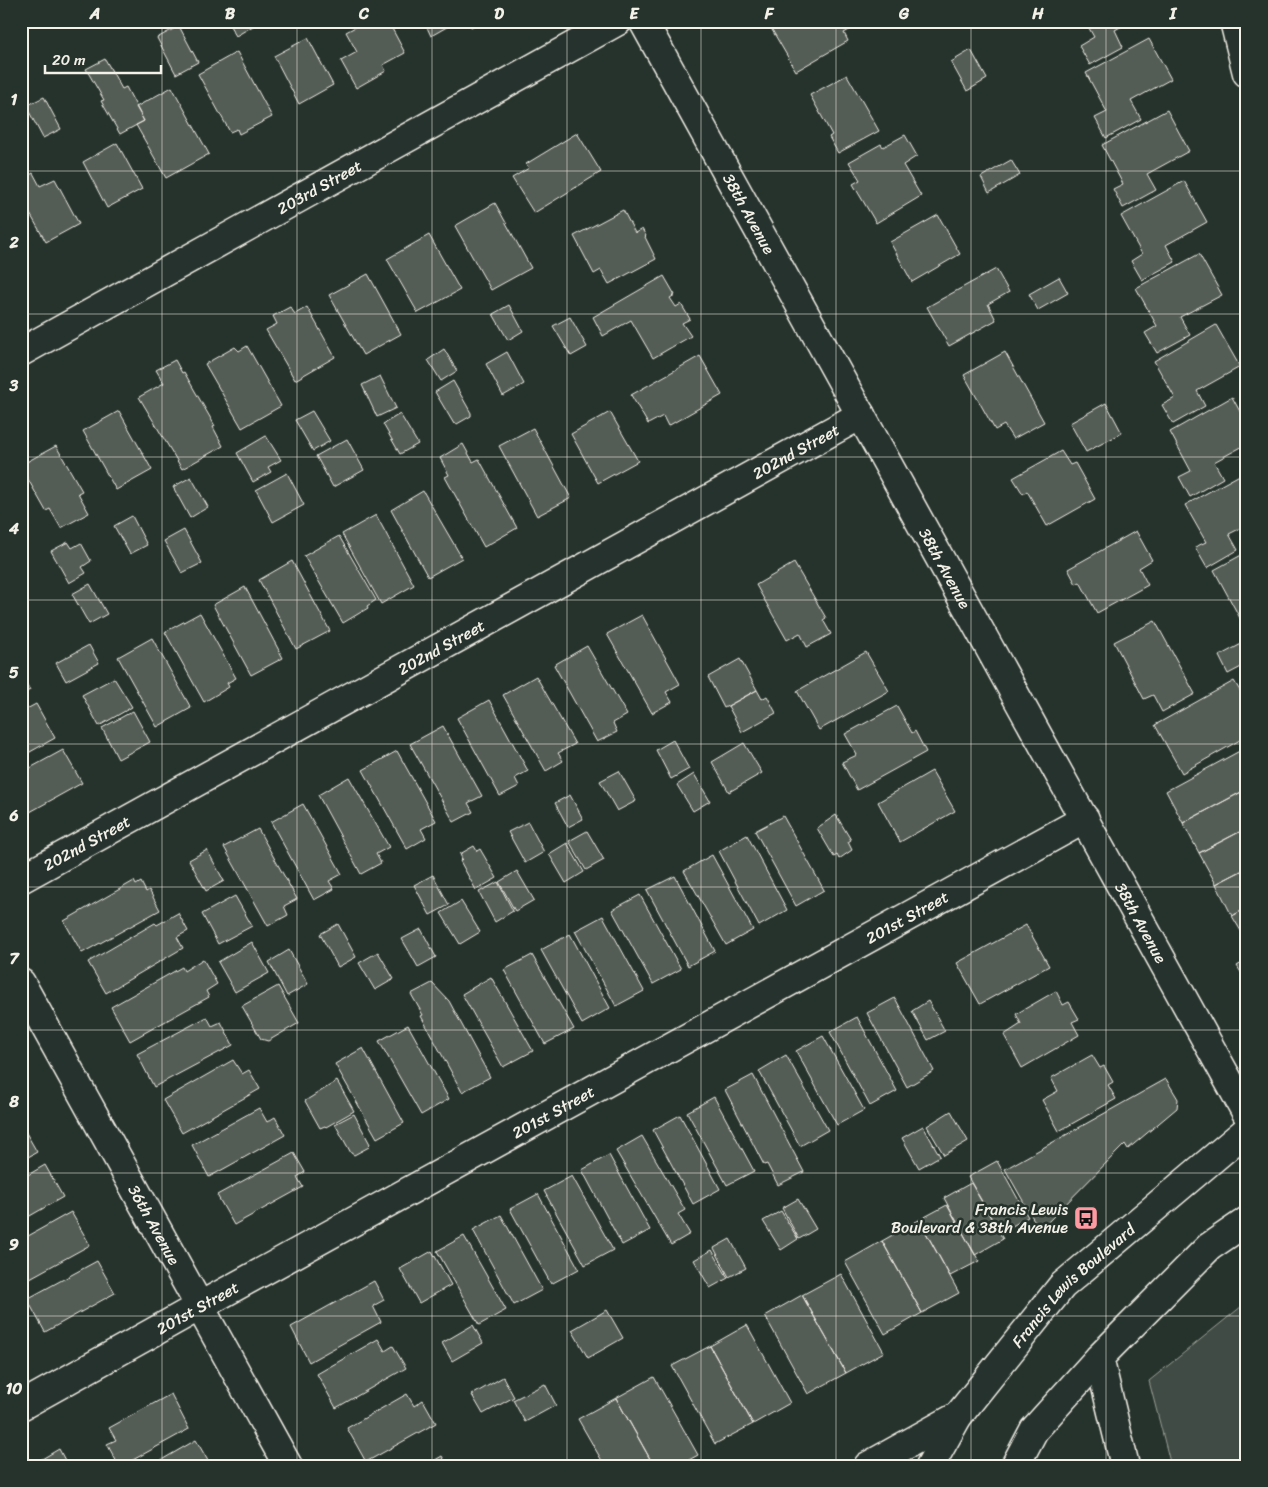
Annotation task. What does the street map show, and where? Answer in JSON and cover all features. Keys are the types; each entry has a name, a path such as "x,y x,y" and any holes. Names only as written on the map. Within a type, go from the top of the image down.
{"street":[{"name":"203rd Street","path":"21,352 618,21"},
{"name":"38th Avenue","path":"643,21 1247,1114"},
{"path":"1234,21 1247,73"},
{"name":"202nd Street","path":"21,879 862,415"},
{"name":"201st Street","path":"21,1406 1084,818"},
{"name":"36th Avenue","path":"21,983 288,1466"},
{"name":"Francis Lewis Boulevard","path":"930,1466 958,1416 1062,1286 1247,1130"},
{"path":"1015,1466 1034,1430 1100,1358 1209,1247 1247,1221"},
{"path":"1100,1358 1125,1466"},
{"path":"868,1466 958,1416"}],"shaded area":[{"path":"1247,1302 1247,1466 1171,1466 1149,1381"}],"building":[{"path":"227,21 257,21 258,23 236,36"},
{"path":"367,21 388,21 405,53 383,65 386,71 356,88 341,61 357,52 346,32"},
{"path":"424,21 451,21 452,24 431,36"},
{"path":"467,21 482,21 471,27"},
{"path":"771,21 856,21 858,25 844,33 848,41 796,71 768,23"},
{"path":"1085,21 1131,21 1115,30 1123,47 1090,65 1079,46 1094,37"},
{"path":"179,26 198,62 176,74 157,38"},
{"path":"308,38 333,85 299,104 274,56"},
{"path":"1149,39 1171,79 1131,101 1141,119 1106,138 1095,118 1107,112 1086,73"},
{"path":"971,50 987,79 967,91 951,62"},
{"path":"237,52 272,117 239,134 237,129 230,132 198,74"},
{"path":"105,59 122,89 126,87 144,121 120,134 101,101 104,100 86,69"},
{"path":"847,75 879,131 838,153 829,137 832,135 810,95"},
{"path":"172,87 209,154 166,178 136,125 144,121 136,107"},
{"path":"44,97 61,129 43,138 26,106"},
{"path":"1167,110 1189,151 1147,174 1156,190 1123,208 1113,189 1123,184 1102,145"},
{"path":"577,133 601,172 534,213 512,178 529,168 526,164"},
{"path":"905,135 917,156 903,165 921,196 876,223 853,184 860,180 849,162 881,144 883,147"},
{"path":"117,143 142,189 107,208 83,162"},
{"path":"1011,160 1020,175 989,193 981,177"},
{"path":"33,173 40,186 55,179 79,224 46,242 21,198 21,180"},
{"path":"1184,181 1207,222 1166,245 1175,262 1142,280 1131,261 1142,254 1121,216"},
{"path":"495,203 531,268 491,290 455,226"},
{"path":"623,210 635,233 642,229 656,259 609,284 601,270 594,274 574,236"},
{"path":"938,215 960,254 912,282 890,242"},
{"path":"429,235 460,290 418,313 387,259"},
{"path":"1199,254 1222,295 1180,317 1190,335 1157,353 1145,333 1157,326 1136,288"},
{"path":"996,269 1009,292 988,304 996,320 949,346 927,307"},
{"path":"368,274 401,334 363,355 329,295"},
{"path":"664,276 675,295 670,298 676,307 681,304 690,319 682,323 691,336 653,358 631,320 603,336 593,317"},
{"path":"1059,277 1068,293 1038,310 1029,294"},
{"path":"509,305 523,331 508,340 493,314"},
{"path":"290,307 295,314 307,307 335,357 295,380 266,330 277,324 273,316"},
{"path":"570,317 587,347 571,356 553,326"},
{"path":"1216,325 1240,367 1197,391 1205,406 1173,424 1162,405 1175,398 1154,361"},
{"path":"247,346 281,406 242,428 205,364 235,347 239,351"},
{"path":"444,349 457,371 441,381 428,360"},
{"path":"507,352 524,384 503,396 486,364"},
{"path":"1005,352 1044,422 1013,439 1004,425 995,430 964,375"},
{"path":"700,356 722,395 668,426 663,416 648,424 631,395"},
{"path":"175,360 215,426 213,427 223,446 182,469 139,397 164,383 156,370"},
{"path":"380,376 396,408 377,417 362,385"},
{"path":"453,381 471,413 471,416 457,424 454,424 435,392"},
{"path":"1232,397 1247,424 1247,444 1214,462 1223,478 1190,497 1179,477 1191,471 1170,432"},
{"path":"1106,403 1122,433 1086,452 1070,423"},
{"path":"119,411 152,470 116,490 83,431"},
{"path":"312,411 330,441 313,451 295,420"},
{"path":"610,412 638,461 598,483 571,434"},
{"path":"400,414 418,444 400,454 383,424"},
{"path":"533,428 571,498 537,516 499,446"},
{"path":"266,436 281,460 268,467 271,472 253,482 237,453"},
{"path":"347,439 364,470 333,487 316,456"},
{"path":"463,444 473,462 479,459 517,528 484,547 445,477 449,475 440,458"},
{"path":"56,446 82,491 78,493 89,513 61,528 50,509 46,511 21,467 21,465"},
{"path":"1061,451 1070,465 1075,463 1095,499 1047,526 1027,491 1023,494 1013,478"},
{"path":"1247,471 1247,525 1229,534 1238,550 1207,568 1195,547 1206,542 1185,505"},
{"path":"287,473 304,505 273,522 256,490"},
{"path":"191,477 208,507 190,518 173,487"},
{"path":"423,491 462,558 428,577 391,510"},
{"path":"376,515 414,585 381,604 342,534"},
{"path":"132,516 147,545 130,554 114,526"},
{"path":"184,530 202,563 182,573 164,541"},
{"path":"1136,531 1152,560 1139,568 1148,585 1097,613 1080,582 1076,584 1068,569"},
{"path":"339,536 376,600 367,606 368,608 343,623 304,556"},
{"path":"68,542 72,548 81,543 91,561 82,567 86,573 69,583 51,551"},
{"path":"1247,552 1247,631 1214,570"},
{"path":"292,561 330,631 296,649 259,580"},
{"path":"794,563 826,618 823,620 831,634 807,647 800,633 787,640 756,585"},
{"path":"90,584 107,614 89,624 72,594"},
{"path":"245,587 283,658 251,675 213,605"},
{"path":"200,613 236,678 227,683 229,687 204,702 165,632"},
{"path":"642,615 680,684 666,692 672,702 652,713 607,634"},
{"path":"1155,621 1195,694 1162,712 1153,695 1144,699 1114,642"},
{"path":"152,638 191,708 157,727 118,657"},
{"path":"1247,641 1247,664 1228,674 1219,656"},
{"path":"89,645 99,663 66,681 56,663"},
{"path":"587,646 627,715 613,723 617,732 597,742 554,665"},
{"path":"866,652 889,691 819,730 797,691"},
{"path":"740,659 757,690 724,708 708,677"},
{"path":"21,675 30,690 21,695"},
{"path":"536,676 575,744 558,753 563,761 546,771 503,695"},
{"path":"114,678 132,707 99,726 82,695"},
{"path":"1234,681 1247,702 1247,736 1182,773 1155,725"},
{"path":"757,690 762,699 767,696 776,713 742,732 728,706"},
{"path":"489,700 528,771 515,778 519,786 500,796 457,718"},
{"path":"36,704 55,738 21,757 21,712"},
{"path":"897,706 912,733 915,731 926,752 857,790 842,762 857,755 845,734"},
{"path":"133,711 150,742 118,759 102,728"},
{"path":"443,726 482,796 468,803 473,812 454,822 410,744"},
{"path":"673,740 689,769 671,779 656,750"},
{"path":"744,743 762,773 729,792 712,762"},
{"path":"1247,747 1247,789 1183,823 1166,791"},
{"path":"63,750 82,783 21,817 21,773"},
{"path":"397,751 436,821 421,829 426,838 407,849 363,770"},
{"path":"619,771 636,801 617,811 600,781"},
{"path":"932,771 955,811 900,842 878,802"},
{"path":"694,774 710,801 693,811 677,785"},
{"path":"349,777 389,847 376,854 381,863 361,874 318,795"},
{"path":"1247,789 1247,828 1199,853 1183,823"},
{"path":"570,795 583,819 568,827 555,803"},
{"path":"303,804 342,874 329,881 334,889 314,900 271,822"},
{"path":"836,815 851,840 848,842 852,850 839,859 837,855 834,857 817,828"},
{"path":"783,816 824,890 796,906 755,831"},
{"path":"528,822 544,852 525,863 508,832"},
{"path":"1247,828 1247,868 1216,884 1199,853"},
{"path":"258,829 297,899 284,906 288,915 268,926 224,847"},
{"path":"587,831 604,860 586,870 569,841"},
{"path":"747,835 787,910 759,926 719,851"},
{"path":"567,843 584,872 566,883 549,854"},
{"path":"474,846 477,851 480,849 497,878 476,890 460,861 462,859 460,854"},
{"path":"207,850 224,881 206,891 189,860"},
{"path":"712,855 753,930 726,945 684,871"},
{"path":"1247,868 1247,908 1232,916 1216,884"},
{"path":"517,871 534,900 515,911 499,882"},
{"path":"433,875 449,905 430,915 414,885"},
{"path":"675,876 715,951 688,966 647,890"},
{"path":"134,881 136,885 141,882 146,892 149,890 160,910 82,953 64,921"},
{"path":"498,882 513,911 495,922 479,892"},
{"path":"640,895 681,969 653,984 612,910"},
{"path":"235,896 252,926 218,944 202,914"},
{"path":"461,901 480,932 460,944 441,913"},
{"path":"1247,908 1247,941 1232,916"},
{"path":"178,913 188,931 177,937 183,948 106,993 88,962 155,923 157,925"},
{"path":"603,916 644,991 616,1006 575,931"},
{"path":"338,924 356,957 338,967 320,934"},
{"path":"1026,925 1049,966 980,1004 957,963"},
{"path":"421,929 436,957 418,967 402,939"},
{"path":"570,934 610,1008 582,1024 541,950"},
{"path":"252,942 269,973 235,992 218,962"},
{"path":"289,950 308,984 287,996 269,962"},
{"path":"378,952 394,979 375,990 359,963"},
{"path":"532,955 574,1029 545,1044 504,970"},
{"path":"203,959 217,984 206,991 209,997 130,1041 111,1007 182,967 184,971"},
{"path":"1247,960 1247,982 1237,966"},
{"path":"491,977 533,1051 503,1067 462,994"},
{"path":"432,983 449,1001 490,1077 462,1092 411,994"},
{"path":"278,986 299,1023 268,1041 261,1039 242,1006"},
{"path":"1056,991 1063,1005 1069,1002 1079,1019 1072,1022 1079,1035 1022,1068 1004,1035 1021,1024 1016,1014"},
{"path":"895,998 934,1071 907,1087 867,1013"},
{"path":"928,1001 945,1031 928,1040 912,1011"},
{"path":"207,1017 212,1026 221,1022 233,1045 154,1087 137,1054"},
{"path":"857,1017 897,1091 870,1106 830,1032"},
{"path":"408,1025 449,1099 421,1115 379,1041"},
{"path":"823,1036 864,1110 837,1125 796,1051"},
{"path":"363,1048 404,1123 377,1138 335,1064"},
{"path":"786,1055 828,1130 800,1146 759,1071"},
{"path":"1092,1055 1100,1068 1104,1066 1113,1082 1108,1085 1116,1099 1059,1131 1042,1100 1058,1091 1051,1078"},
{"path":"233,1060 242,1074 249,1070 260,1089 182,1133 163,1100"},
{"path":"753,1075 804,1172 778,1185 767,1164 764,1165 725,1090"},
{"path":"1166,1079 1178,1099 1177,1108 1128,1149 1125,1144 1039,1229 1005,1169"},
{"path":"337,1081 354,1111 326,1127 320,1128 305,1101"},
{"path":"714,1097 754,1171 727,1185 687,1112"},
{"path":"259,1108 267,1122 275,1117 285,1135 209,1177 192,1145"},
{"path":"951,1111 968,1141 944,1155 927,1126"},
{"path":"354,1114 370,1144 369,1147 354,1155 351,1153 335,1124"},
{"path":"680,1115 720,1189 693,1204 653,1130"},
{"path":"21,1124 37,1152 21,1161"},
{"path":"923,1126 940,1156 919,1168 902,1138"},
{"path":"642,1136 685,1210 678,1214 690,1234 671,1245 616,1151"},
{"path":"294,1153 305,1172 297,1177 303,1187 234,1225 217,1195"},
{"path":"609,1155 650,1230 622,1245 582,1170"},
{"path":"997,1161 1028,1217 1000,1233 968,1177"},
{"path":"45,1165 63,1197 21,1221 21,1179"},
{"path":"572,1176 613,1250 585,1265 544,1191"},
{"path":"971,1183 1003,1239 975,1255 944,1198"},
{"path":"538,1194 579,1269 551,1284 510,1209"},
{"path":"798,1199 816,1229 799,1239 782,1208"},
{"path":"947,1205 979,1261 950,1276 919,1220"},
{"path":"781,1211 798,1239 781,1250 763,1221"},
{"path":"71,1212 90,1245 21,1283 21,1240"},
{"path":"501,1215 542,1290 514,1305 473,1230"},
{"path":"919,1220 959,1293 922,1313 882,1241"},
{"path":"464,1236 506,1310 479,1325 437,1251"},
{"path":"730,1239 746,1268 729,1277 714,1248"},
{"path":"882,1241 922,1313 885,1334 845,1262"},
{"path":"712,1250 728,1278 710,1288 694,1260"},
{"path":"432,1251 451,1285 419,1303 400,1269"},
{"path":"97,1261 115,1293 45,1332 27,1299"},
{"path":"841,1274 884,1352 846,1373 802,1295"},
{"path":"374,1281 384,1300 373,1306 381,1322 309,1362 291,1327"},
{"path":"802,1295 846,1373 808,1394 765,1316"},
{"path":"607,1310 623,1338 588,1358 572,1330"},
{"path":"473,1325 483,1343 452,1361 442,1343"},
{"path":"747,1325 790,1403 753,1424 710,1346"},
{"path":"378,1339 385,1351 393,1346 406,1368 336,1408 317,1374"},
{"path":"710,1346 753,1424 715,1444 672,1366"},
{"path":"503,1377 514,1397 483,1414 472,1395"},
{"path":"654,1377 698,1455 678,1466 654,1466 616,1398"},
{"path":"545,1384 556,1405 525,1422 513,1400"},
{"path":"171,1394 189,1429 119,1466 107,1444 116,1440 109,1428"},
{"path":"407,1394 414,1406 423,1400 436,1423 366,1462 347,1428"},
{"path":"616,1398 654,1466 605,1466 578,1419"},
{"path":"196,1440 211,1466 151,1466"},
{"path":"59,1449 68,1466 30,1466"},
{"path":"442,1456 448,1466 425,1466"}],"place":[{"name":"Francis Lewis Boulevard & 38th Avenue","path":"1086,1218"}]}
